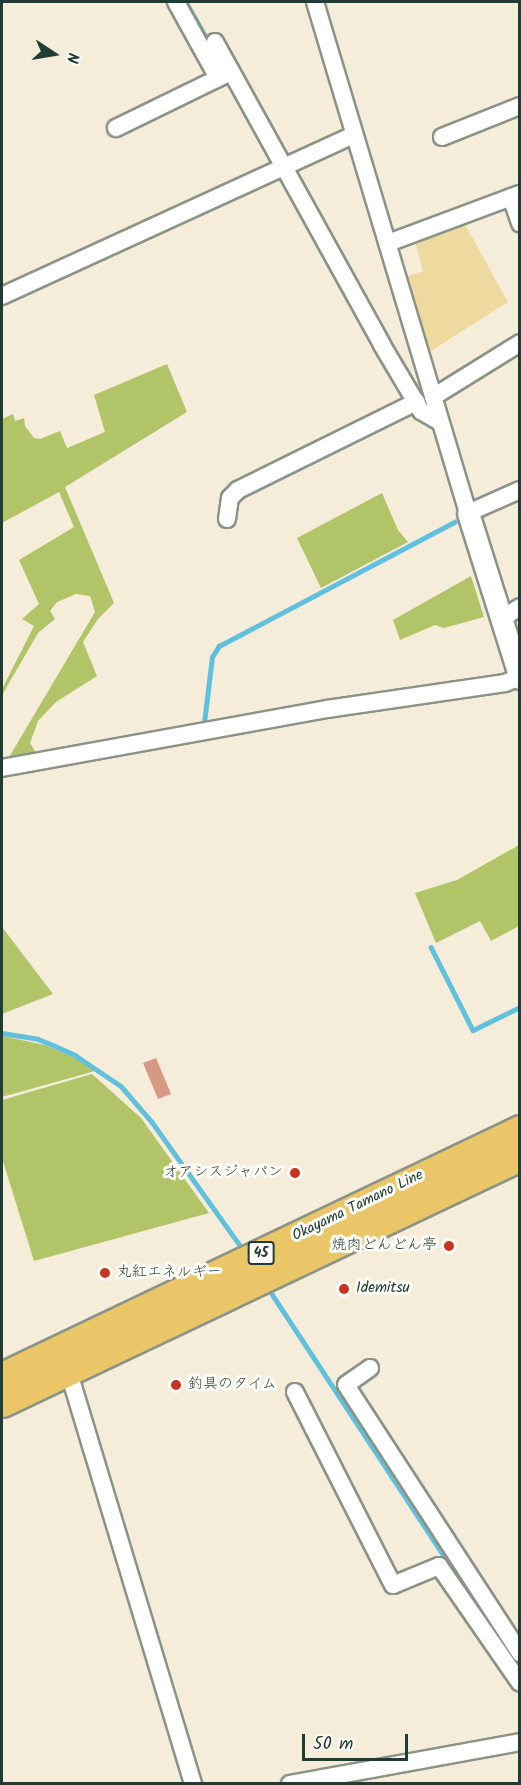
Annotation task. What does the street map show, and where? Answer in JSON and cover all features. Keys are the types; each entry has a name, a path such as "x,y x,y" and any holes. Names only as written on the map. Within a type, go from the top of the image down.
{"main road":[{"name":"Okayama Tamano Line","path":"2,1403 64,1360 519,1129"},
{"name":"Okayama Tamano Line","path":"2,1376 64,1360 519,1157"}],"street":[{"path":"176,2 284,168 421,411 440,422"},
{"path":"2,768 327,709 505,683 519,677 432,397 315,2"},
{"path":"215,42 224,75"},
{"path":"116,128 224,75"},
{"path":"442,137 519,106"},
{"path":"2,296 354,135"},
{"path":"388,243 515,195 519,223"},
{"path":"432,397 519,343"},
{"path":"226,519 230,498 238,490 416,402"},
{"path":"468,513 519,490"},
{"path":"501,619 519,607"},
{"path":"64,1360 194,1784"},
{"path":"370,1368 346,1384 519,1653"},
{"path":"295,1392 393,1585 440,1566 519,1683"},
{"path":"291,1784 519,1742"}],"green space":[{"path":"167,364 187,412 65,487 114,603 98,619 83,642 97,676 56,702 38,721 30,743 36,753 8,759 95,612 90,596 76,594 57,602 50,611 55,619 38,633 2,695 2,689 34,626 22,619 39,604 19,560 74,527 59,492 2,523 2,419 13,414 15,421 24,418 25,426 34,438 40,439 60,431 67,448 105,432 94,395"},
{"path":"382,493 398,530 408,542 321,588 297,538"},
{"path":"471,576 484,617 444,628 435,625 400,640 393,620"},
{"path":"519,845 519,926 491,941 480,921 436,943 415,893 457,880"},
{"path":"2,927 53,994 2,1014"},
{"path":"2,1036 45,1045 74,1057 95,1071 2,1097"},
{"path":"92,1074 141,1118 209,1213 34,1261 2,1158 2,1100"}],"sand":[{"path":"463,221 508,302 426,354 405,277 423,271 414,238"}],"building":[{"path":"156,1058 171,1094 158,1099 143,1063"}],"waterway":[{"path":"186,2 210,44"},
{"path":"204,723 212,657 219,646 454,522"},
{"path":"431,947 473,1030 520,1007"},
{"path":"2,1033 38,1039 55,1046 75,1055 121,1086 152,1122 239,1244"},
{"path":"272,1294 495,1633"}],"place":[{"name":"オアシスジャパン","path":"295,1173"},
{"name":"焼肉どんどん亭","path":"449,1246"},
{"name":"丸紅エネルギー","path":"105,1273"},
{"name":"Idemitsu","path":"344,1289"},
{"name":"釣具のタイム","path":"176,1385"}]}
